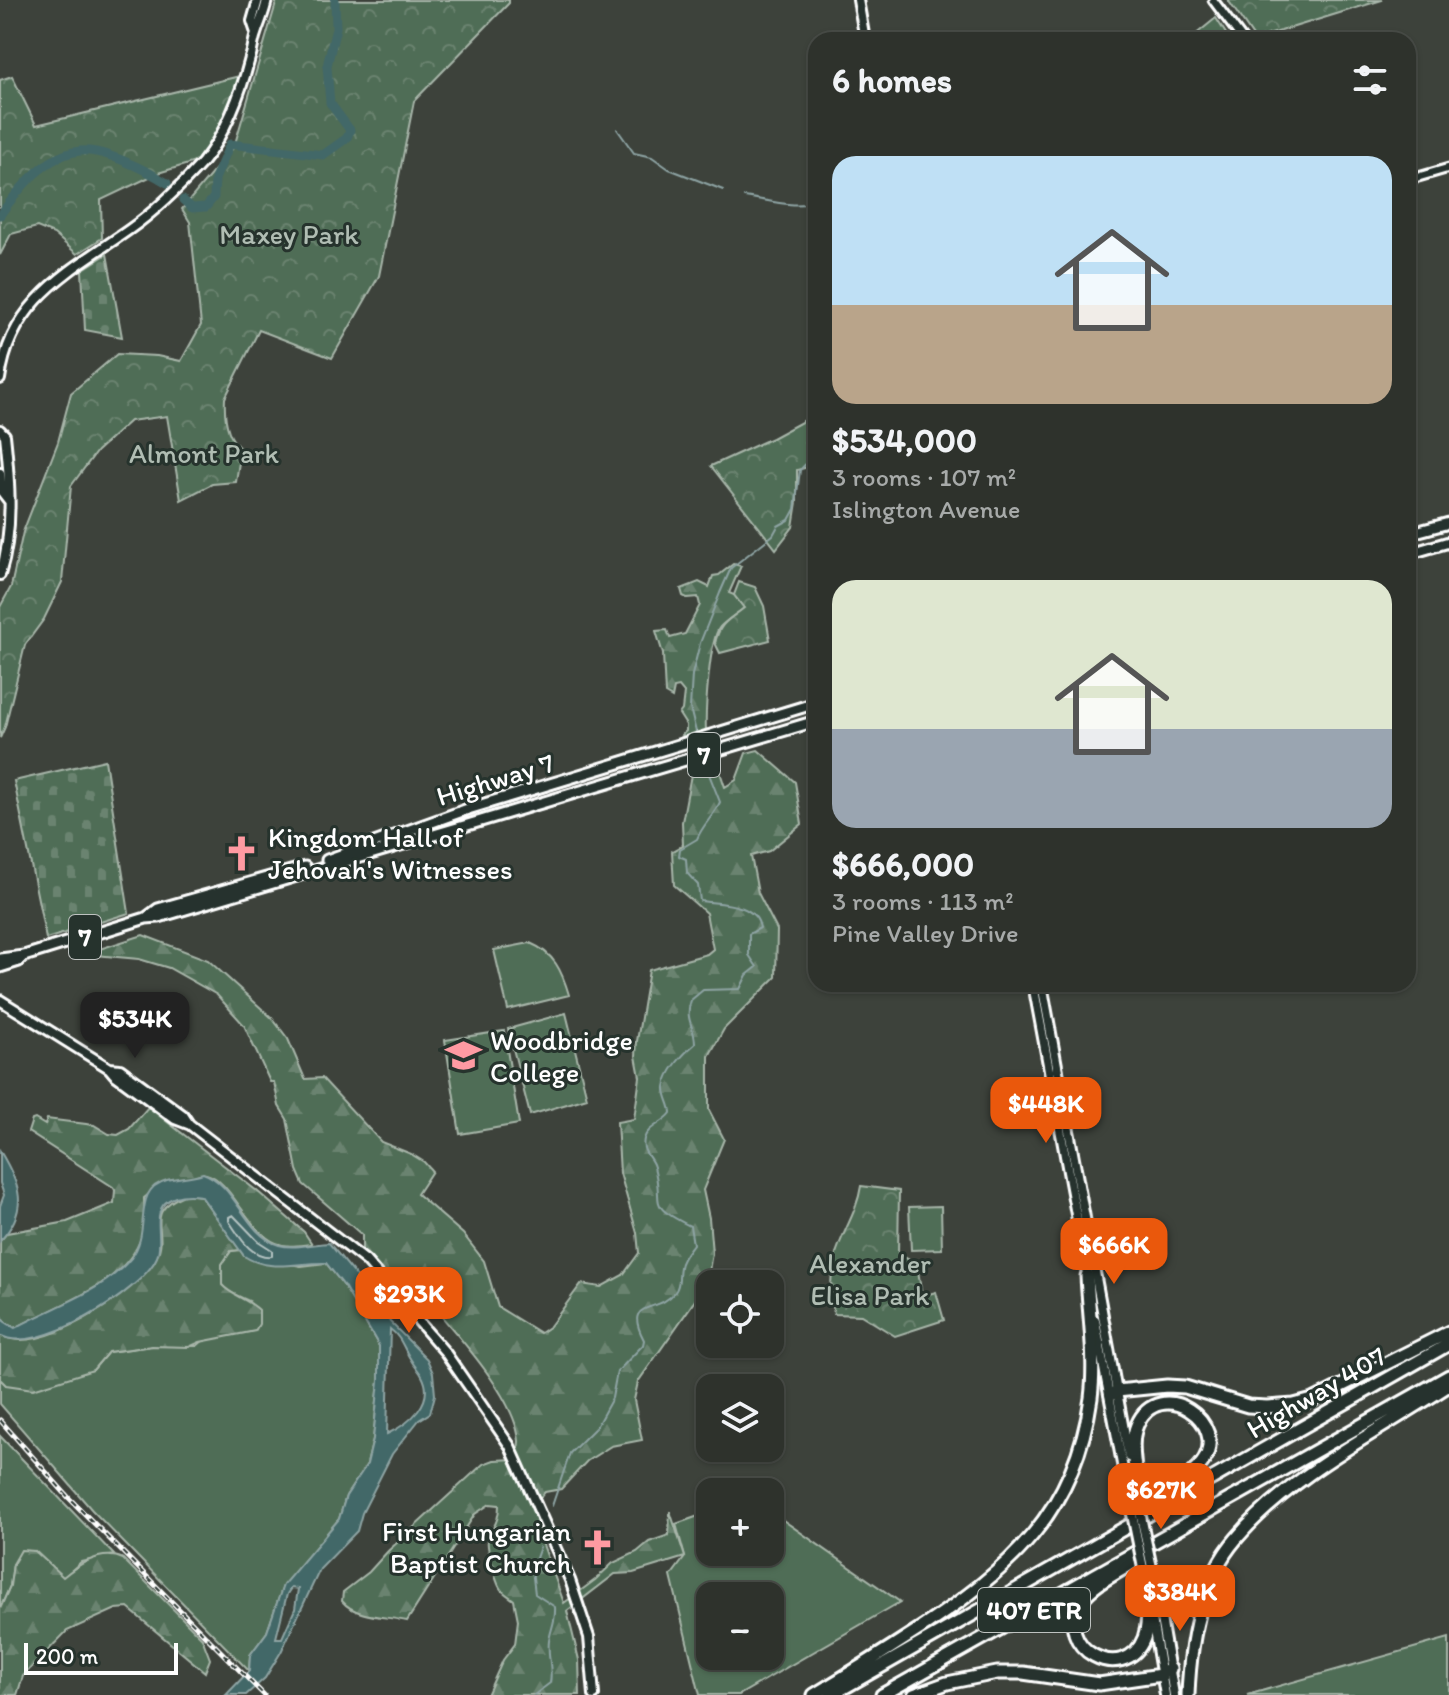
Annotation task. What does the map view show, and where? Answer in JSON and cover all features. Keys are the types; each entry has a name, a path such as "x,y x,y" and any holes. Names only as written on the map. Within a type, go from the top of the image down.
{"highway":[{"path":"814,1695 913,1633 995,1576 1030,1538 1055,1504 1075,1462 1091,1396 1087,1276"},
{"path":"1114,1393 1167,1386 1185,1387 1248,1406 1294,1405 1321,1396 1449,1332"},
{"name":"Highway 407","path":"831,1695 1449,1344"},
{"name":"Highway 407","path":"882,1695 1449,1376"},
{"path":"1188,1695 1193,1637 1213,1579 1234,1541 1280,1494 1449,1385"},
{"path":"1124,1528 1203,1462 1208,1437 1200,1418 1192,1411 1172,1403 1153,1407 1138,1422 1133,1440 1132,1479 1136,1493"},
{"path":"1148,1581 1147,1624 1137,1650 1112,1660 1088,1654 1079,1643 1075,1630 1076,1612 1081,1600 1088,1592 1185,1526"},
{"path":"914,1695 947,1683 997,1673 1023,1673 1099,1684 1166,1672"}],"main road":[{"path":"256,33 252,21 258,0"},
{"path":"0,379 9,342 39,296 68,270 161,206 204,160 238,96 267,0"},
{"path":"858,0 864,32"},
{"path":"0,430 5,435 4,454 11,491 8,535 0,575"},
{"path":"0,473 2,492 9,501"},
{"path":"1416,532 1449,523"},
{"path":"1416,552 1449,542"},
{"name":"Highway 7","path":"146,918 158,909 343,855 468,809 808,705"},
{"name":"Highway 7","path":"0,959 24,956 146,918 159,917 808,723"},
{"name":"Highway 7","path":"0,967 19,961 24,956"},
{"path":"0,990 3,1000 35,1023 109,1068 120,1069 183,1115 189,1124 366,1261 445,1352 510,1446 570,1580 589,1637 594,1695"},
{"path":"1034,992 1087,1276 1132,1479 1166,1672 1174,1695"},
{"path":"1043,992 1114,1393"},
{"path":"1136,1493 1148,1581"},
{"path":"1165,1695 1166,1672"}],"street":[{"path":"1213,0 1237,32"},
{"path":"1416,178 1449,168"}],"green space":[{"name":"Maxey Park","path":"277,0 509,0 509,3 414,101 379,276 332,358 259,330 225,398 227,426 232,439 241,449 236,482 212,484 181,500 167,416 130,421 97,451 71,486 62,582 44,619 25,645 0,738 0,607 11,587 23,532 58,442 71,393 117,354 181,361 201,325 190,222 182,209 234,147"},
{"path":"1228,0 1382,0 1278,32 1250,32"},
{"path":"1216,18 1225,32 1199,32"},
{"path":"12,76 36,125 240,76 229,108 202,160 158,173 101,200 102,238 77,254 54,234 37,227 11,234 0,255 0,80"},
{"path":"107,254 122,337 85,330 82,270"},
{"path":"808,418 808,467 797,470 793,527 776,549 711,466"},
{"path":"733,564 741,566 729,593 744,608 720,627 716,634 708,677 706,732 686,738 682,735 686,725 679,714 684,693 679,687 674,688 672,698 665,694 663,654 656,631 667,630 670,638 685,634 700,605 698,597 687,598 681,589 699,582 709,587 713,576"},
{"path":"739,582 755,587 764,606 770,640 720,653 715,643 720,630 744,608 734,595"},
{"path":"758,750 795,782 802,824 769,851 751,856 758,893 777,930 776,977 724,1029 709,1056 709,1110 724,1139 703,1190 712,1253 709,1270 696,1270 696,1299 638,1382 634,1400 642,1440 611,1446 587,1461 561,1489 545,1492 536,1502 536,1525 564,1603 613,1563 637,1552 649,1542 669,1535 670,1511 685,1557 633,1573 615,1574 567,1611 579,1660 580,1695 487,1695 503,1660 515,1644 518,1620 514,1600 498,1584 488,1549 499,1505 490,1504 475,1514 407,1621 355,1611 342,1601 343,1592 369,1572 483,1464 516,1459 519,1441 506,1403 479,1362 421,1292 398,1294 365,1268 362,1235 303,1184 274,1082 270,1082 244,1025 217,995 169,968 139,959 84,954 143,935 208,960 272,1018 288,1039 305,1079 322,1078 381,1142 424,1162 432,1171 417,1194 463,1234 484,1261 498,1307 540,1333 550,1326 581,1284 601,1287 623,1275 639,1253 637,1233 620,1173 617,1122 634,1119 640,1077 637,1041 649,970 707,954 713,949 706,913 674,885 672,851 683,845 682,822 693,764 716,760 725,787 736,780 746,753"},
{"path":"105,760 129,913 46,939 14,781"},
{"path":"530,943 545,952 556,964 569,995 508,1010 494,950"},
{"path":"566,1013 587,1098 530,1115 508,1029"},
{"path":"504,1031 519,1124 460,1134 445,1040"},
{"path":"148,1107 257,1191 304,1232 312,1244 285,1245 266,1237 223,1185 215,1178 199,1174 164,1184 144,1198 142,1235 122,1267 106,1280 15,1328 4,1321 0,1310 0,1241 7,1233 67,1222 114,1203 113,1187 28,1132 32,1120 45,1125 47,1119 94,1125 109,1134 118,1135 129,1129"},
{"name":"Alexander Elisa Park","path":"861,1186 899,1191 898,1254 917,1264 922,1296 936,1292 944,1320 895,1336 861,1315 834,1314 831,1286 833,1264"},
{"path":"186,1194 201,1196 240,1250 231,1251 222,1264 222,1285 259,1310 259,1324 255,1331 189,1347 152,1346 108,1352 93,1370 33,1389 6,1385 0,1379 0,1335 17,1340 60,1331 83,1320 126,1291 153,1263 159,1252 159,1224 163,1209"},
{"path":"941,1206 942,1249 911,1250 909,1207"},
{"path":"240,1250 244,1256 301,1266 326,1263 344,1286 379,1346 379,1381 367,1464 346,1496 339,1519 283,1586 267,1632 250,1655 249,1671 92,1510 0,1404 0,1379 6,1385 93,1370 108,1352 152,1346 197,1346 249,1301 227,1291 222,1285 222,1264 231,1251"},
{"path":"0,1436 114,1555 81,1562 63,1578 35,1551 13,1564 10,1586 0,1609"},
{"path":"696,1517 696,1566 784,1566 784,1521 900,1602 784,1669 784,1582 696,1582 696,1670 782,1670 739,1695 700,1695 671,1576 685,1557 676,1524"},
{"path":"21,1550 35,1551 63,1577 83,1563 99,1557 123,1559 202,1638 210,1659 205,1672 128,1608 116,1609 67,1631 23,1676 17,1695 0,1695 0,1609 10,1586 13,1564"},
{"path":"1449,1638 1449,1695 1247,1695"}],"water":[{"path":"0,1151 13,1174 19,1196 15,1218 0,1241 0,1206 4,1195 0,1183"},
{"path":"203,1173 224,1188 257,1231 267,1239 291,1247 329,1243 382,1307 390,1322 427,1359 433,1373 435,1395 430,1413 419,1420 392,1454 362,1513 357,1531 320,1569 281,1652 265,1678 246,1695 226,1695 249,1671 250,1655 267,1632 283,1585 339,1519 346,1496 367,1464 373,1439 379,1346 344,1286 326,1263 274,1265 244,1256 201,1196 182,1195 169,1200 161,1208 157,1257 132,1287 87,1317 62,1329 38,1337 17,1339 0,1335 0,1310 4,1321 15,1328 106,1281 131,1258 137,1247 145,1202 156,1185","holes":["390,1329 422,1376 426,1395 418,1411 387,1434","291,1588 298,1589 295,1609 282,1638 276,1638"]}],"waterway":[{"path":"183,200 192,208 206,207 214,197 215,179 230,144 323,155 347,138 350,130 330,103 327,66 336,28 335,0"},
{"path":"617,129 634,153 652,157 669,169 723,190"},
{"path":"0,215 24,184 44,166 80,151 113,157 167,183"},
{"path":"744,197 808,204"},
{"path":"696,732 690,708 692,675 700,643 720,593 731,568 789,520 795,509 800,470 808,462"},
{"path":"552,1506 570,1453 596,1427 612,1398 617,1372 643,1345 637,1318 640,1312 668,1299 675,1292 682,1261 693,1244 690,1226 661,1208 653,1163 643,1144 648,1131 671,1113 666,1081 676,1063 695,1044 689,1018 691,1000 703,990 740,989 747,975 757,967 749,955 749,934 760,928 757,919 752,913 736,906 700,901 698,885 687,873 686,859 679,856 680,849 697,839 720,802 707,769"},
{"path":"534,1695 550,1683 549,1646 555,1612 555,1607 535,1594 532,1569 540,1547"}],"railway":[{"path":"0,1420 69,1498 264,1695"}],"place":[{"name":"Kingdom Hall of Jehovah's Witnesses","path":"242,853"},
{"name":"Woodbridge College","path":"464,1056"},
{"name":"First Hungarian Baptist Church","path":"597,1547"}],"park label":[{"name":"Almont Park","path":"204,453"}]}
